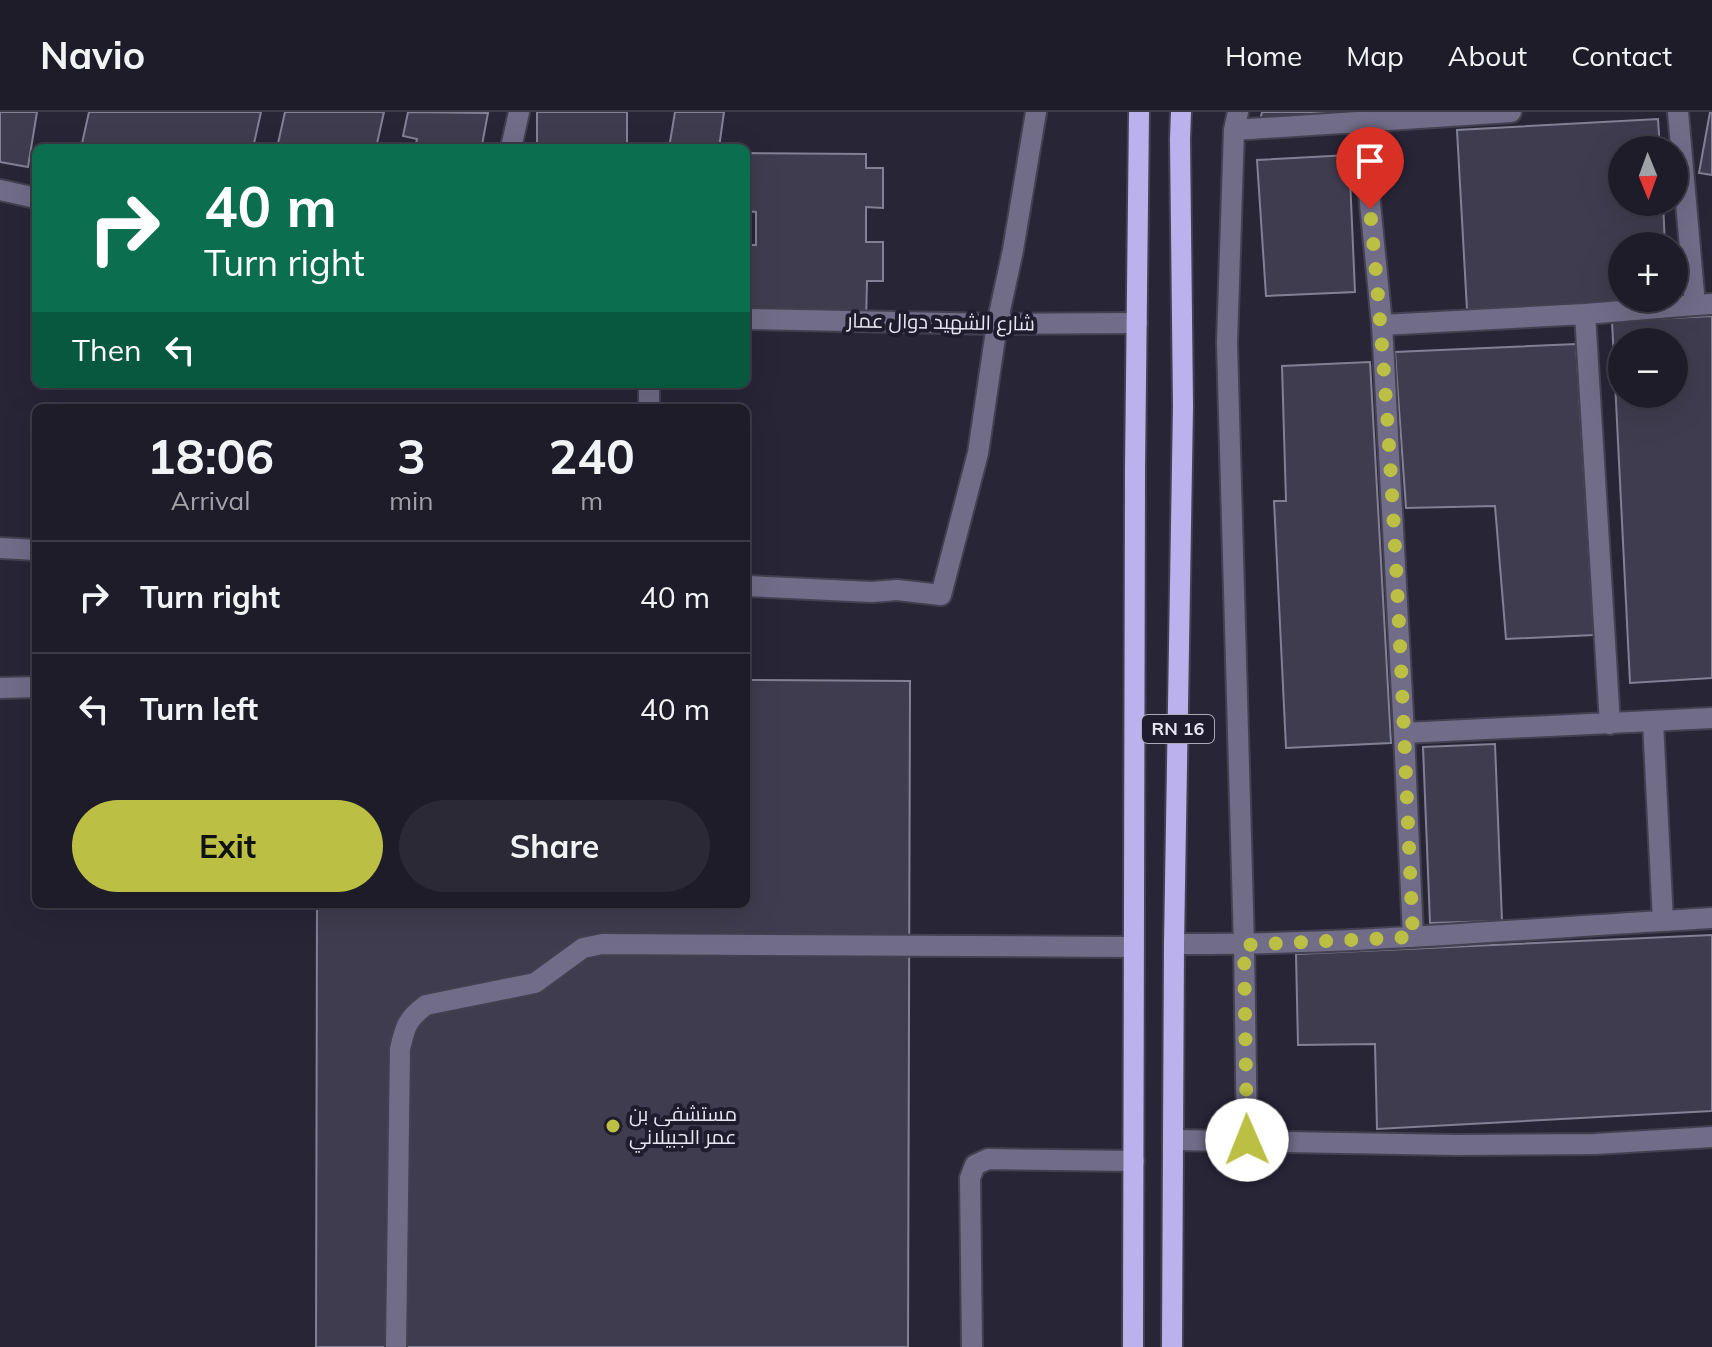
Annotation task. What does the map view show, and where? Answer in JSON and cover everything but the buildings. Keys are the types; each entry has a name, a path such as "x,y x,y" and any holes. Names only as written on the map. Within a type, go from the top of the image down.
{"main road":[{"name":"RN 16","path":"1133,1347 1139,112"},
{"name":"RN 16","path":"1172,1347 1174,944 1183,406 1181,112"}],"street":[{"path":"512,144 519,112"},
{"path":"750,586 872,592 897,590 941,595 978,453 997,324 1036,112"},
{"path":"1247,1140 1227,343 1236,121 1362,122 1511,112"},
{"path":"1382,325 1703,304 1678,112"},
{"path":"1362,122 1382,325 1413,937"},
{"path":"0,190 32,197"},
{"path":"1585,314 1610,724"},
{"name":"شارع الشهيد دوال عمار","path":"750,319 997,324 1137,323"},
{"path":"0,548 32,550"},
{"path":"0,688 32,687"},
{"path":"1404,733 1712,718"},
{"path":"1653,722 1663,921"},
{"path":"1174,944 1244,945 1413,937 1712,918"},
{"path":"396,1347 400,1049 404,1029 412,1015 426,1005 535,983 583,948 602,944 1134,947"},
{"path":"1174,1140 1457,1145 1580,1144 1712,1137"},
{"path":"972,1347 970,1178 975,1165 988,1159 1134,1161"}],"place":[{"name":"مستشفى بن عمر الجبيلاني","path":"613,1126"}],"route":[{"path":"1247,1140 1244,945 1413,937 1382,325 1370,209"}]}
